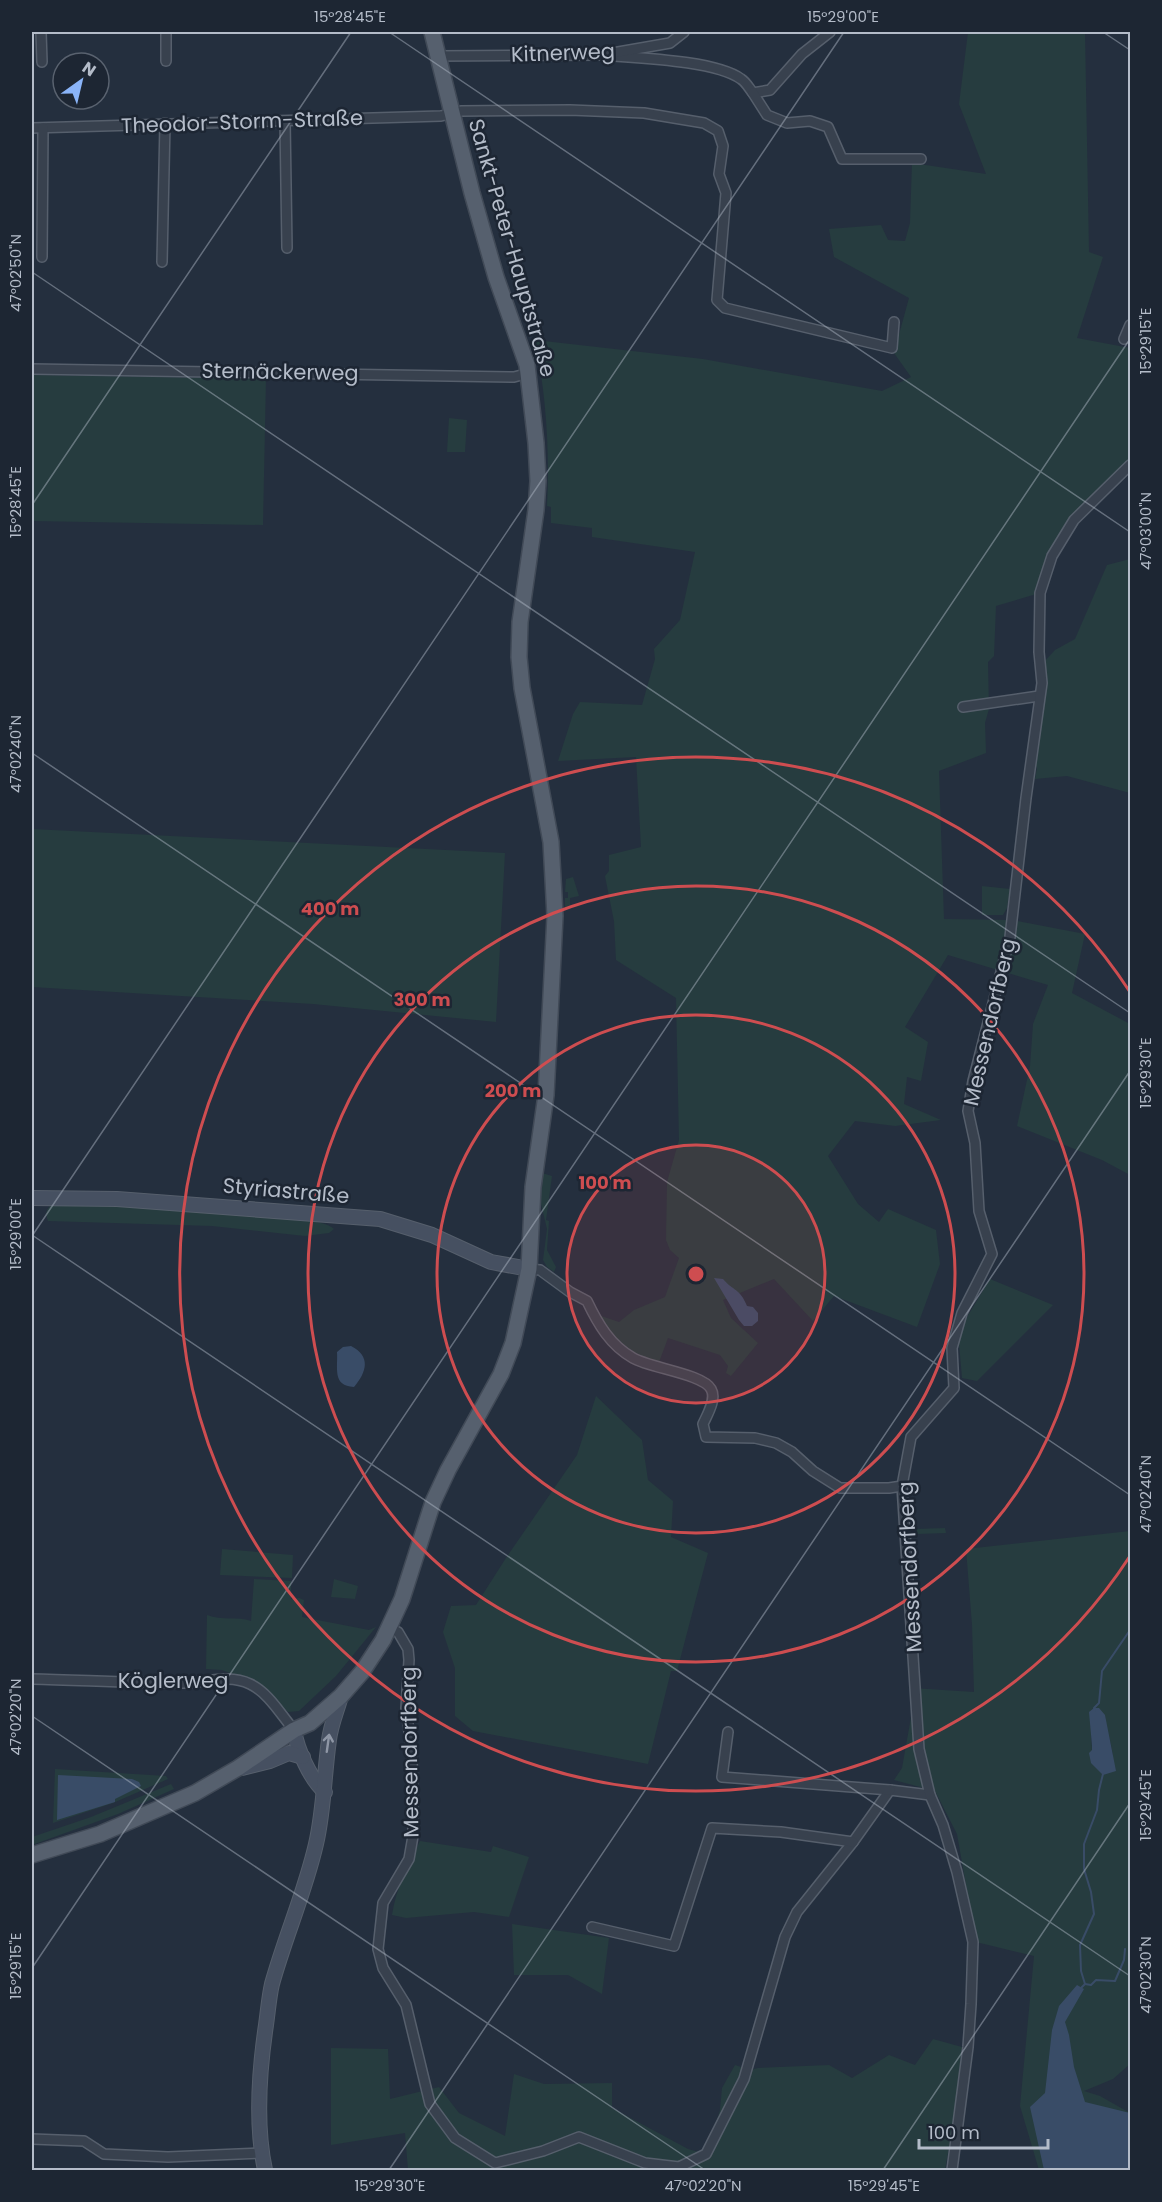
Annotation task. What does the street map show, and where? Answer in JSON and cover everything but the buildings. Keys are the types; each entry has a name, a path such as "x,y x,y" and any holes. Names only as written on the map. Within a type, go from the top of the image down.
{"main road":[{"name":"Sankt-Peter-Hauptstraße","path":"265,2170 261,2153 259,2119 262,2050 272,1986 317,1843 333,1719 341,1696 362,1672 389,1628 402,1599 433,1502 451,1464 501,1374 513,1343 529,1269 533,1187 546,1095 555,916 551,842 522,688 519,657 520,622 535,521 538,481 529,373 496,277 432,32"},
{"name":"Styriastraße","path":"32,1198 117,1199 380,1219 432,1234 491,1263 529,1269"},
{"path":"32,1855 100,1834 195,1793 238,1768 294,1730 310,1723 341,1696"},
{"path":"294,1730 296,1743 317,1785 325,1787"},
{"path":"294,1730 305,1742 325,1787"},
{"path":"238,1768 270,1761 289,1753 303,1757"}],"street":[{"path":"41,32 42,62"},
{"path":"166,32 166,61"},
{"name":"Kitnerweg","path":"438,56 601,55 670,43 684,32"},
{"path":"753,93 770,90 802,54 830,32"},
{"path":"601,55 704,65 726,70 743,80 767,115 787,123 810,121 828,127 842,159 921,159"},
{"name":"Sankt-Peter-Hauptstraße","path":"452,113 570,110 633,113 704,123 718,131 723,146 719,174 726,193 717,300 725,308 892,348 894,322"},
{"name":"Theodor-Storm-Straße","path":"32,128 441,116 452,113"},
{"path":"285,121 287,248"},
{"path":"162,262 165,123"},
{"path":"42,128 42,257"},
{"path":"1124,339 1131,326"},
{"name":"Sternäckerweg","path":"32,369 514,377 529,373"},
{"name":"Messendorfberg","path":"952,2170 969,2036 973,1942 952,1853 930,1795 919,1749 902,1485 911,1437 954,1388 952,1348 962,1313 992,1254 979,1211 975,1143 968,1111 973,1081 1010,937 1042,683 1039,652 1040,593 1052,556 1074,520 1131,465"},
{"path":"963,707 1039,696"},
{"path":"529,1269 540,1270 570,1292 583,1297 603,1332 634,1359 686,1375 708,1385 712,1393 711,1409 703,1424 706,1437 755,1438 776,1443 792,1452 813,1472 840,1488 889,1488 902,1485"},
{"name":"Messendorfberg","path":"389,1628 398,1632 408,1648 406,1708 412,1755 413,1836 409,1858 383,1903 378,1948 384,1968 406,2005 430,2104 455,2138 495,2163 543,2151 579,2137 645,2163 679,2167 706,2154 744,2079 785,1937 797,1912 853,1842 890,1790"},
{"name":"Köglerweg","path":"32,1679 181,1684 218,1679 238,1680 252,1684 261,1691 294,1730"},
{"path":"728,1732 722,1777 930,1795"},
{"path":"592,1927 674,1946 712,1828 781,1832 853,1842"},
{"path":"32,2139 84,2141 104,2154 168,2157 261,2153"}],"green space":[{"path":"968,32 1085,32 1089,252 1103,257 1077,338 1130,348 1130,465 1074,520 1040,593 996,606 994,656 988,662 989,709 985,723 986,753 939,771 944,919 1012,920 1085,934 1072,993 1130,1024 1130,1175 1102,1160 1017,1126 1030,1066 1033,1024 1048,985 948,955 905,1027 928,1042 921,1081 907,1077 904,1104 941,1120 895,1126 855,1121 828,1156 858,1204 879,1222 888,1209 936,1230 940,1264 917,1327 834,1296 813,1321 774,1279 723,1300 731,1318 758,1343 731,1376 726,1373 728,1366 720,1355 668,1338 658,1365 642,1369 602,1338 586,1311 619,1322 634,1310 665,1297 679,1258 670,1250 666,1240 667,1182 679,1140 676,998 616,960 614,921 605,876 609,871 609,855 641,847 636,757 558,761 573,714 580,702 642,705 655,659 654,649 680,620 695,552 592,537 592,528 551,523 551,507 547,506 546,423 535,340 703,359 882,391 911,377 894,353 909,298 834,257 829,229 881,225 888,240 905,241 910,223 912,163 986,174 959,104"},
{"path":"32,375 266,379 263,525 32,521"},
{"path":"449,418 467,420 465,452 447,452"},
{"path":"1130,559 1130,793 1067,776 1035,779 1037,768 1031,756 1044,662 1055,650 1075,639 1107,565"},
{"path":"32,829 505,853 496,1022 313,1004 32,987"},
{"path":"573,877 579,896 570,898 570,908 565,910 565,898 568,898 568,892 565,892 566,879"},
{"path":"982,886 1010,889 1007,908 1003,915 982,915"},
{"path":"542,1173 552,1176 546,1220 549,1221 547,1250 556,1267 554,1272 543,1260 547,1229 540,1200"},
{"path":"77,1204 255,1213 320,1223 334,1229 329,1233 305,1236 212,1226 48,1221 46,1213 50,1206"},
{"path":"990,1279 1053,1305 977,1381 962,1378 958,1332"},
{"path":"596,1396 642,1440 648,1480 673,1501 671,1537 708,1553 677,1671 671,1671 648,1764 473,1731 455,1716 455,1668 443,1632 451,1606 476,1605 577,1455"},
{"path":"945,1528 946,1533 916,1534 916,1529"},
{"path":"1130,1531 1130,2064 1113,2079 1084,2091 1100,2096 1130,2113 1130,2170 1039,2170 1020,2106 1034,1956 976,1942 957,1834 935,1791 894,1780 902,1768 913,1706 912,1688 974,1692 966,1549","holes":["1105,1715 1112,1752 1113,1764 1092,1750 1091,1735"]},
{"path":"222,1549 293,1555 292,1578 220,1575"},
{"path":"254,1579 291,1581 291,1599 304,1600 302,1617 369,1630 376,1627 336,1676 299,1711 288,1712 262,1685 222,1670 206,1669 207,1615 251,1621"},
{"path":"334,1579 358,1586 355,1599 331,1597"},
{"path":"55,1769 166,1776 168,1779 113,1803 53,1823"},
{"path":"171,1784 174,1789 118,1814 32,1845 32,1837 91,1817"},
{"path":"420,1841 491,1852 493,1846 529,1857 509,1917 474,1912 406,1918 392,1915 399,1886"},
{"path":"512,1924 609,1938 602,1994 568,1975 514,1975"},
{"path":"933,2039 962,2047 957,2101 945,2170 408,2170 405,2133 331,2145 331,2048 388,2049 390,2099 439,2087 459,2113 505,2136 514,2074 544,2084 612,2083 612,2108 688,2149 706,2154 720,2110 722,2088 735,2065 750,2070 829,2065 852,2078 889,2055 915,2065"}],"water":[{"path":"714,1278 723,1279 739,1293 747,1306 753,1307 758,1313 758,1321 752,1326 744,1326"},
{"path":"351,1346 362,1355 365,1365 362,1376 354,1387 347,1386 339,1380 337,1370 337,1352 343,1347"},
{"path":"1094,1708 1099,1708 1105,1715 1116,1771 1103,1775 1091,1763 1089,1753 1092,1746 1089,1712"},
{"path":"58,1775 132,1779 139,1782 141,1786 115,1799 115,1802 57,1820"},
{"path":"1077,1985 1084,1989 1065,2022 1074,2067 1085,2102 1130,2113 1130,2170 1044,2170 1030,2107 1045,2093 1052,2030 1059,2006"}],"waterway":[{"path":"1095,1711 1094,1708 1099,1703 1102,1671 1130,1630"},
{"path":"1080,1989 1085,1984 1081,1971 1080,1945 1094,1914 1091,1892 1084,1869 1084,1844 1097,1810 1103,1774"},
{"path":"1085,1984 1091,1985 1096,1980 1115,1981 1124,1960 1125,1949"}]}
